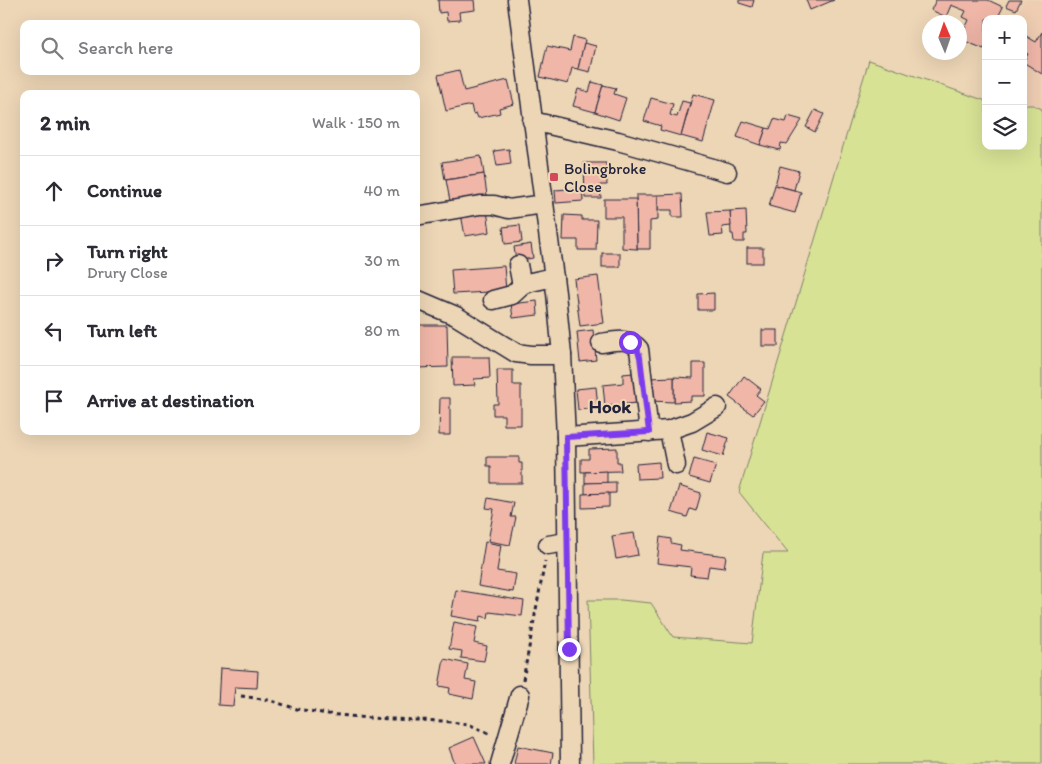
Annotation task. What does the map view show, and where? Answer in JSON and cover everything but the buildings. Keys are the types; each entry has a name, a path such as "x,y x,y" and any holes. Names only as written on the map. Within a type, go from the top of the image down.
{"street":[{"path":"517,0 554,277 562,355 566,437 570,764"},
{"path":"532,121 618,141 727,172"},
{"path":"420,215 480,205 494,205 509,209 544,204"},
{"path":"518,265 522,286"},
{"path":"493,300 512,295 522,286 531,282 554,277"},
{"path":"420,301 456,316 516,353 562,355"},
{"path":"601,343 627,341 639,349 649,432"},
{"path":"566,437 669,430 692,422 717,407"},
{"path":"669,430 676,465"},
{"path":"548,545 566,542"},
{"path":"500,764 520,695"}],"path":[{"path":"520,695 548,545"},
{"path":"241,696 268,700 297,709 328,714 468,724 506,742"}],"shaded area":[{"path":"1024,0 1042,0 1042,109 1033,105 1027,105 1027,15 1017,15"}],"green space":[{"path":"869,60 982,100 982,150 1027,150 1027,105 1033,105 1042,109 1042,764 593,764 588,600 621,600 651,603 673,637 752,643 763,553 788,553 739,492"}],"place":[{"name":"Bolingbroke Close","path":"554,177"}],"district":[{"name":"Hook","path":"610,406"}],"route":[{"path":"569,649 566,437 649,432 639,349 630,342"}]}
